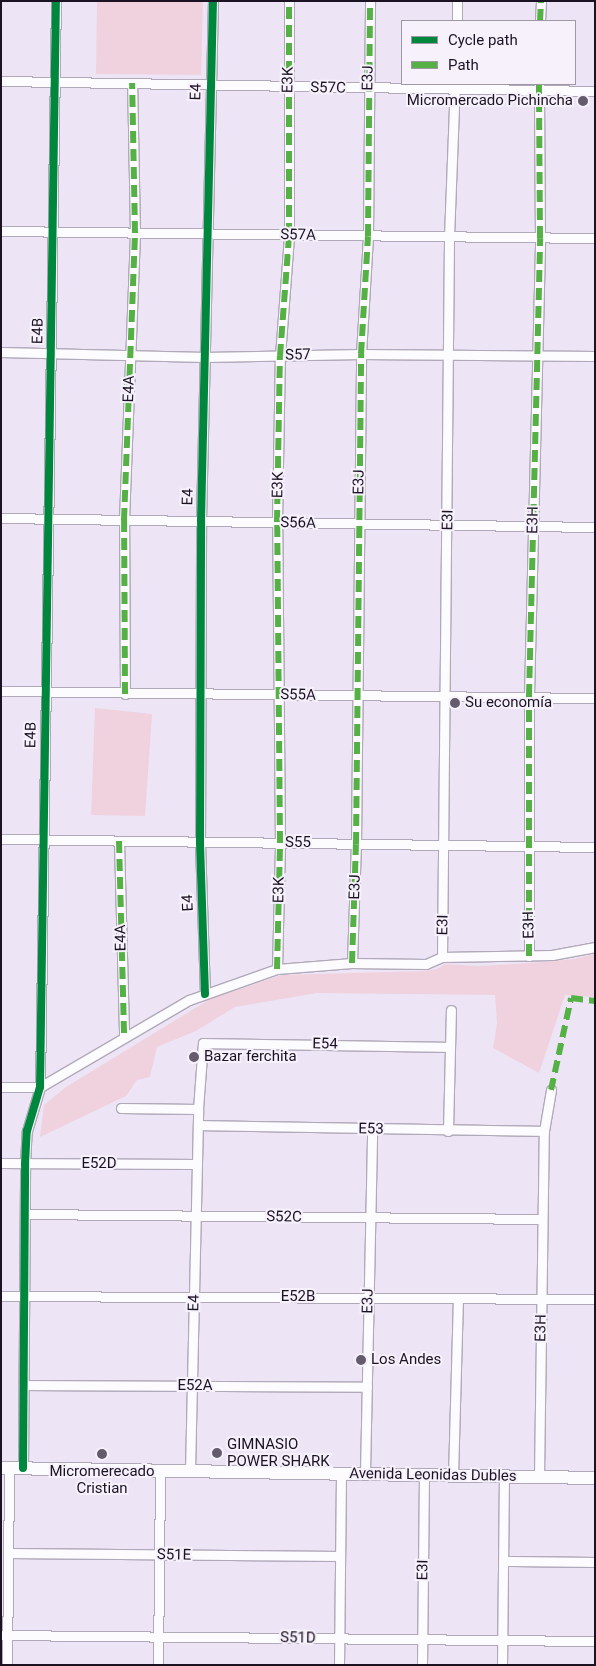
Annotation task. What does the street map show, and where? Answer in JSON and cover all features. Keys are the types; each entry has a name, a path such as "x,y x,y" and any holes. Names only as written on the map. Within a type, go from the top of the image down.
{"main road":[{"name":"Avenida Leonidas Dubles","path":"5,1468 595,1478"}],"street":[{"name":"E4B","path":"23,1468 25,1164 27,1131 40,1087 41,840 46,692 56,1"},
{"name":"E4","path":"205,994 200,842 202,521 213,1"},
{"name":"E3K","path":"277,969 280,843 280,694 277,522 280,356 289,235 287,87 289,1"},
{"name":"E3J","path":"352,963 356,844 356,696 361,354 368,236 367,89 370,1"},
{"path":"457,20 458,1"},
{"path":"540,20 541,1"},
{"name":"S57C","path":"1,81 367,89 539,87 595,91"},
{"name":"E4A","path":"125,694 124,520 135,233 132,83"},
{"name":"E3I","path":"442,957 450,356 449,236 455,87"},
{"name":"E3H","path":"529,956 529,696 540,238 539,87"},
{"name":"S57A","path":"1,231 595,238"},
{"name":"S57","path":"1,352 205,357 361,354 595,356"},
{"name":"S56A","path":"1,518 595,527"},
{"name":"S55A","path":"1,691 202,696 280,694 595,698"},
{"name":"S55","path":"1,839 595,847"},
{"name":"E4A","path":"119,841 124,1035"},
{"path":"1,1087 40,1087 124,1035 205,994 277,969 352,963 426,964 442,957 529,956 574,952 595,947"},
{"path":"448,1130 451,1010"},
{"name":"E54","path":"201,1046 207,1042 450,1047"},
{"name":"E4","path":"190,1471 201,1046"},
{"name":"E3H","path":"538,1477 544,1132 551,1090"},
{"path":"121,1108 198,1109"},
{"name":"E53","path":"198,1125 544,1132"},
{"name":"E3J","path":"365,1473 372,1130"},
{"name":"E52D","path":"1,1163 197,1164"},
{"name":"S52C","path":"25,1214 542,1219"},
{"name":"E52B","path":"1,1296 595,1299"},
{"path":"453,1476 458,1298"},
{"name":"E52A","path":"24,1385 366,1387"},
{"path":"5,1468 8,1553 4,1635 7,1665"},
{"path":"158,1665 160,1470"},
{"path":"339,1665 341,1473"},
{"name":"E3I","path":"422,1665 424,1475"},
{"path":"502,1665 504,1476"},
{"name":"S51E","path":"8,1553 340,1556"},
{"path":"503,1561 595,1562"},
{"name":"S51D","path":"4,1635 595,1641"}],"shaded area":[{"path":"97,1 203,1 201,75 96,74"},
{"path":"95,708 152,714 145,816 91,815"},
{"path":"595,954 595,997 565,995 539,1073 493,1048 497,1023 495,995 317,993 235,1007 196,1031 157,1047 150,1077 137,1080 126,1096 40,1137 44,1105 66,1087 210,999 282,975 424,971 437,969 445,964 478,966 531,963 574,959"}],"marked path":[{"path":"277,969 280,843 277,522 280,356 289,235 289,1"},
{"path":"352,963 356,844 361,354 368,236 370,1"},
{"path":"540,20 541,1"},
{"path":"125,694 124,520 135,233 132,83"},
{"path":"529,956 529,696 540,238 539,85"},
{"path":"119,841 124,1035"},
{"path":"551,1090 571,998 595,1001"}],"cycle path":[{"path":"23,1468 25,1164 27,1131 40,1087 56,1"},
{"path":"205,994 200,842 201,521 213,1"}],"place":[{"name":"Micromercado Pichincha","path":"583,101"},
{"name":"Su economía","path":"455,703"},
{"name":"Bazar ferchita","path":"194,1057"},
{"name":"Los Andes","path":"361,1360"},
{"name":"GIMNASIO POWER SHARK","path":"217,1453"},
{"name":"Micromerecado Cristian","path":"102,1454"}]}
